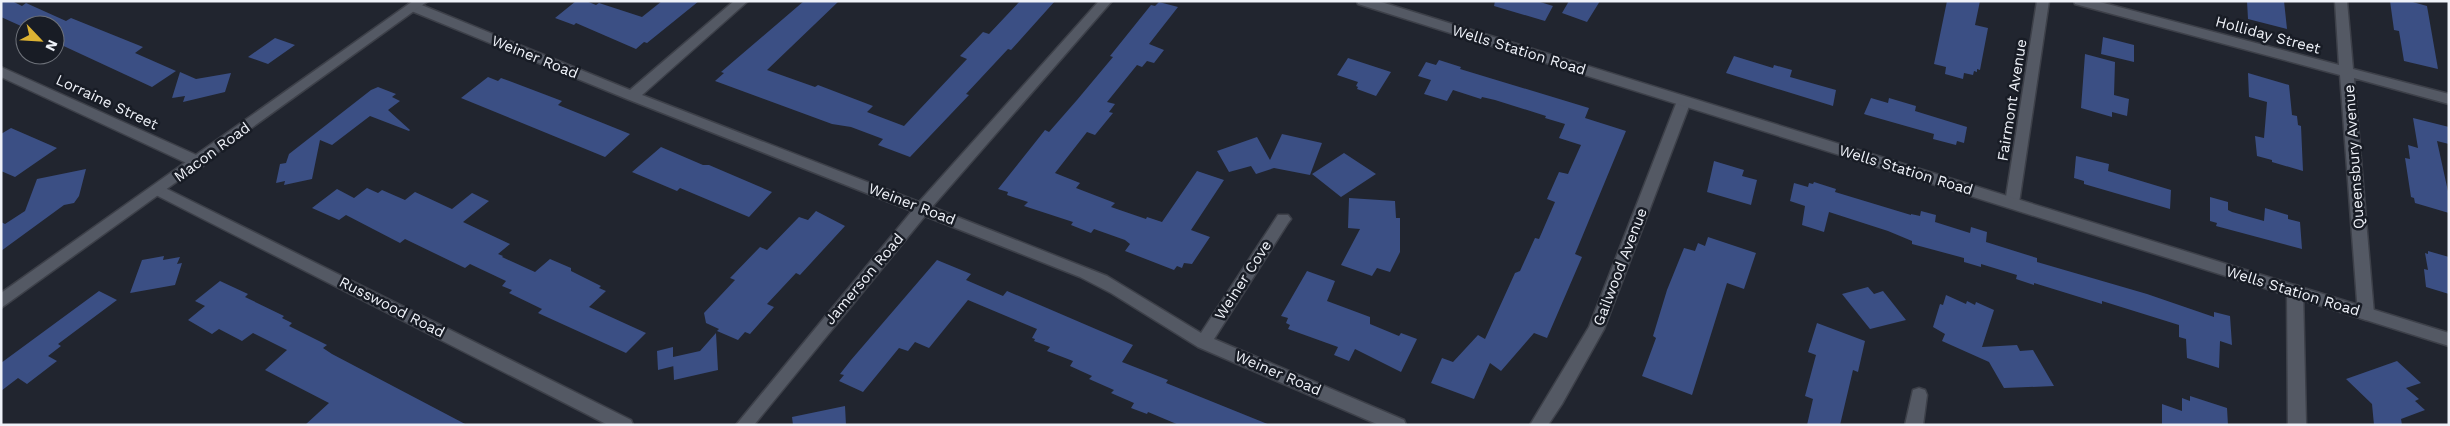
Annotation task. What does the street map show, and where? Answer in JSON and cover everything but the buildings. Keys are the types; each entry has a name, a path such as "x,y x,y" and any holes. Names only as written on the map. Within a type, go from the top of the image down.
{"street":[{"path":"632,96 742,1"},
{"name":"Jamerson Road","path":"744,425 923,208 1106,1"},
{"name":"Wells Station Road","path":"1363,1 2449,340"},
{"name":"Fairmont Avenue","path":"2012,203 2043,1"},
{"name":"Holliday Street","path":"2080,1 2449,99"},
{"name":"Queensbury Avenue","path":"2341,1 2366,314"},
{"name":"Weiner Road","path":"418,4 632,96 1104,280 1204,342 1398,425"},
{"name":"Macon Road","path":"1,302 418,4"},
{"name":"Lorraine Street","path":"1,71 198,162"},
{"name":"Gailwood Avenue","path":"1538,425 1556,399 1596,329 1684,101"},
{"name":"Russwood Road","path":"159,190 625,425"},
{"name":"Weiner Cove","path":"1204,342 1283,219"},
{"path":"2295,291 2297,425"},
{"path":"1914,425 1919,395"}]}
